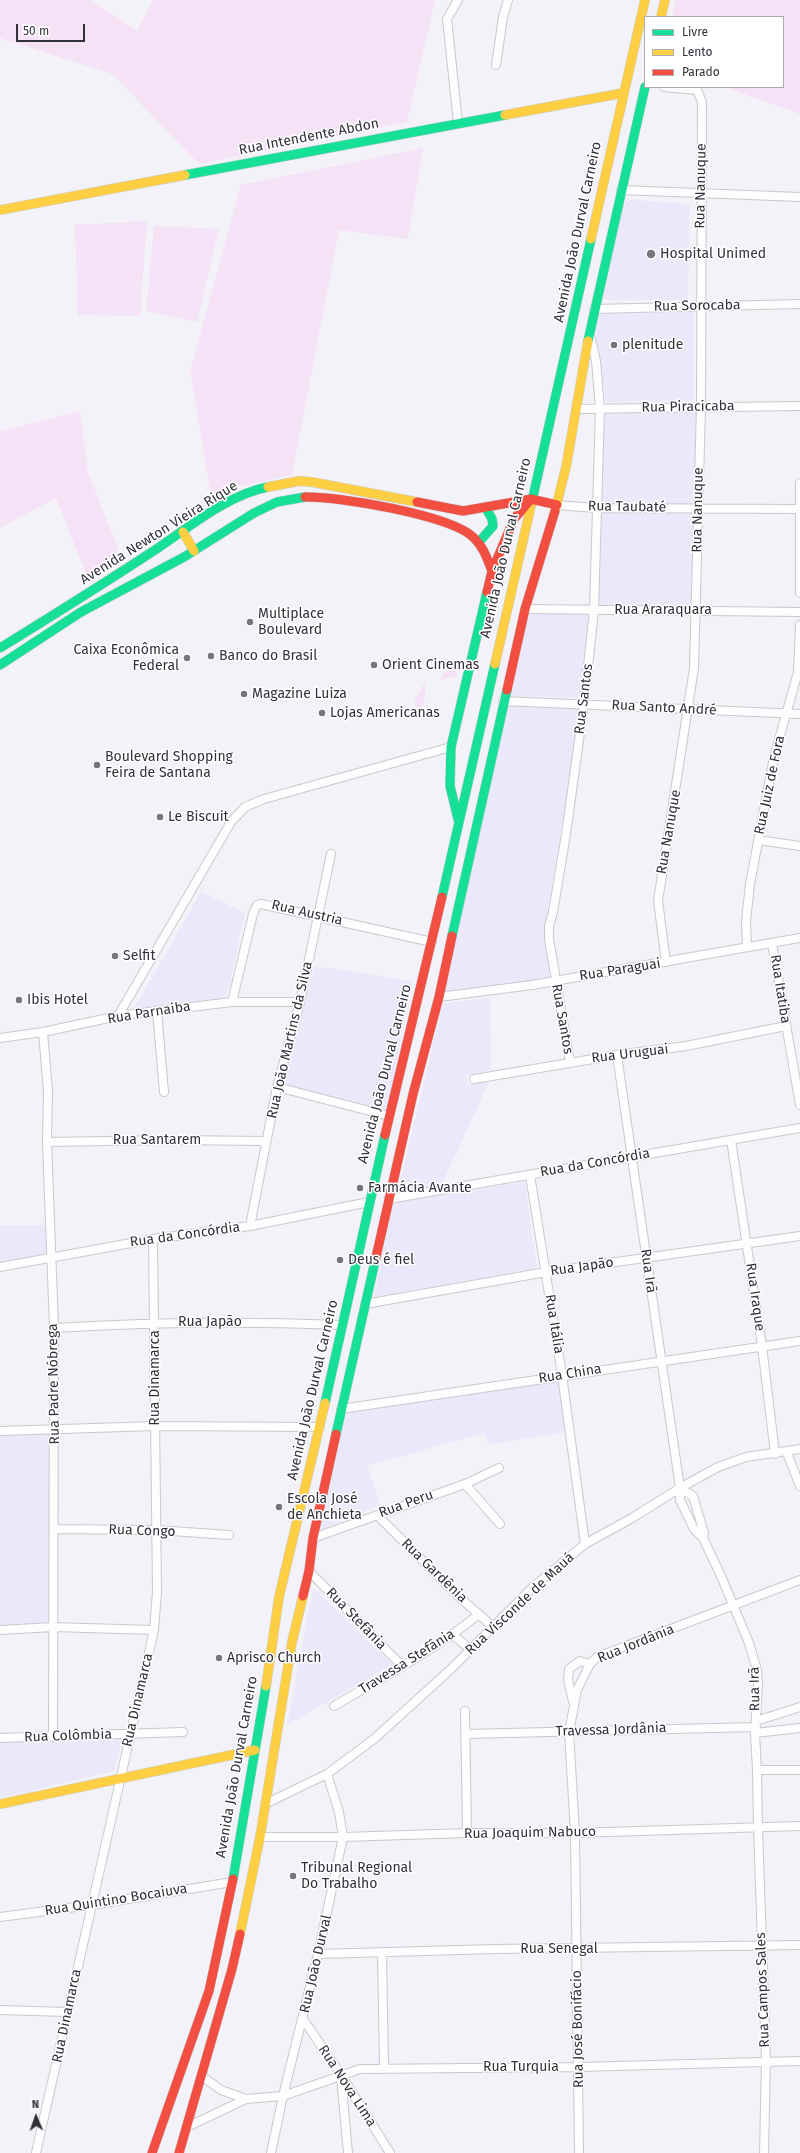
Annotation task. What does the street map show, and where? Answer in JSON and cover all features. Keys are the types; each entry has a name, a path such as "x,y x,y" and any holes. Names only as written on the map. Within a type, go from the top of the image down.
{"main road":[{"name":"Avenida João Durval Carneiro","path":"152,2153 208,1991 232,1882 274,1639 278,1597 320,1427 389,1116 432,942 458,819 575,314 623,93 645,0"},
{"path":"661,16 665,0"},
{"path":"178,2151 187,2127 232,1969 260,1837 292,1642 300,1602 309,1571 313,1538 341,1409 413,1094 438,997 525,609 557,504 577,409 594,309 645,88"},
{"name":"Rua Intendente Abdon","path":"0,210 623,93"},
{"name":"Avenida Newton Vieira Rique","path":"0,648 224,505 257,489 299,481 463,512 531,499 557,504"},
{"name":"Avenida Newton Vieira Rique","path":"0,665 82,612 194,551 269,505 290,499 331,497 441,520 467,532 479,542 488,556 492,571"},
{"path":"458,819 450,786 451,747 492,571 514,520 531,499"},
{"path":"479,542 493,526 492,518 486,508"},
{"path":"183,532 194,551"},
{"path":"278,1597 281,1609 287,1613 294,1611 300,1602"},
{"path":"274,1639 279,1636 286,1636 292,1642"},
{"path":"0,1804 255,1750"},
{"path":"155,2143 160,2153"}],"street":[{"path":"458,0 447,19 458,123"},
{"path":"496,65 503,17 508,0"},
{"name":"Rua Nanuque","path":"666,962 658,901 689,709 694,668 697,610 701,406 702,102 698,90 691,88"},
{"path":"621,190 800,197"},
{"name":"Rua Sorocaba","path":"594,309 800,304"},
{"name":"Rua Santos","path":"570,1062 555,980 549,926 553,912 566,834 584,704 594,610 600,409 596,361 589,333"},
{"name":"Rua Piracicaba","path":"577,409 701,406 800,406"},
{"path":"800,483 800,593"},
{"name":"Rua Taubaté","path":"557,504 596,508 800,509"},
{"name":"Rua Araraquara","path":"525,609 800,612"},
{"name":"Rua Juiz de Fora","path":"748,946 747,905 774,757 798,672 800,625"},
{"name":"Rua Santo André","path":"504,701 800,714"},
{"path":"118,1016 232,822 245,807 264,799 451,747"},
{"path":"758,840 800,846"},
{"name":"Rua João Martins da Silva","path":"250,1226 277,1087 300,1002 331,854"},
{"name":"Rua Austria","path":"232,1002 253,914 257,905 267,904 432,942"},
{"name":"Rua Paraguai","path":"438,997 517,988 555,980 800,938"},
{"name":"Rua Itatiba","path":"772,943 800,1105"},
{"name":"Rua Parnaiba","path":"0,1038 43,1032 118,1016 232,1002 300,1002"},
{"path":"157,1011 164,1092"},
{"name":"Rua Uruguai","path":"474,1079 570,1062 686,1046 786,1026"},
{"name":"Rua Padre Nóbrega","path":"43,1032 48,1091 47,1142 54,1328 55,1430 53,1737"},
{"name":"Rua Irã","path":"617,1055 633,1156 660,1360 680,1488 680,1500 694,1529 703,1538 734,1606 749,1643 757,1670 755,1727 758,1770 758,1827"},
{"path":"277,1087 389,1116"},
{"name":"Rua da Concórdia","path":"389,1198 800,1128"},
{"name":"Rua Santarem","path":"47,1142 170,1140 266,1141"},
{"name":"Rua Iraque","path":"731,1140 762,1346 775,1454"},
{"name":"Rua Itália","path":"530,1175 562,1375 585,1544"},
{"name":"Rua da Concórdia","path":"0,1267 153,1238 250,1226 369,1202"},
{"name":"Rua Japão","path":"365,1304 546,1272 747,1245 800,1236"},
{"name":"Rua Dinamarca","path":"36,2153 154,1630 157,1592 157,1530 153,1238"},
{"name":"Rua Japão","path":"54,1328 155,1322 257,1322 342,1325"},
{"name":"Rua China","path":"341,1409 660,1360 800,1341"},
{"path":"0,1431 155,1426 320,1427"},
{"name":"Rua Visconde de Mauá","path":"265,1804 327,1774 374,1739 470,1649 533,1587 585,1544 632,1518 680,1488 730,1462 746,1457 787,1453 800,1449"},
{"path":"787,1453 800,1486"},
{"name":"Rua Peru","path":"313,1538 465,1484 499,1468"},
{"path":"465,1484 500,1524"},
{"name":"Rua Irã","path":"680,1488 692,1496 704,1533 703,1538"},
{"name":"Rua Gardênia","path":"377,1515 458,1596 492,1626"},
{"name":"Rua Congo","path":"54,1529 157,1530 229,1535"},
{"name":"Rua Stefânia","path":"309,1571 402,1666"},
{"name":"Rua Jordânia","path":"575,1833 569,1732 574,1704 581,1681 590,1664 597,1657 608,1652 800,1580"},
{"name":"Travessa Stefânia","path":"334,1706 402,1666 452,1634 479,1614"},
{"path":"0,1630 53,1627 154,1630"},
{"path":"452,1634 470,1649"},
{"path":"574,1704 568,1680 569,1669 580,1660 590,1664"},
{"path":"755,1727 800,1707"},
{"path":"465,1711 467,1833"},
{"path":"755,1727 800,1728"},
{"name":"Travessa Jordânia","path":"466,1734 755,1727"},
{"name":"Rua Colômbia","path":"0,1738 183,1732"},
{"path":"758,1770 800,1770"},
{"name":"Rua João Durval","path":"271,2153 283,2096 304,2019 343,1837 339,1812 327,1774"},
{"name":"Rua Joaquim Nabuco","path":"260,1837 343,1837 467,1833 575,1833 800,1826"},
{"name":"Rua Campos Sales","path":"758,1827 766,2061 764,2153"},
{"name":"Rua José Bonifácio","path":"575,1833 579,2153"},
{"name":"Rua Quintino Bocaiuva","path":"0,1917 91,1905 232,1882"},
{"name":"Rua Senegal","path":"318,1954 495,1949 800,1945"},
{"path":"382,1953 384,2068"},
{"path":"0,2010 67,2012"},
{"name":"Rua Nova Lima","path":"304,2019 390,2153"},
{"name":"Rua Turquia","path":"187,2127 246,2099 283,2096 360,2069 579,2067 800,2061"},
{"path":"341,2075 348,2153"},
{"name":"Rua Turquia","path":"202,2076 221,2090 246,2099"}],"shaded area":[{"path":"0,0 90,0 137,31 153,0 435,0 407,122 199,164 112,74 0,38"},
{"path":"676,0 800,0 800,114 728,88 784,88 784,16 672,16"},
{"path":"423,148 408,239 339,230 292,475 236,487 212,502 190,371 241,185"},
{"name":"Hospital Unimed","path":"633,200 690,204 688,300 603,300 622,207 627,201"},
{"path":"147,221 140,316 78,315 75,225"},
{"path":"154,226 219,229 197,322 146,311"},
{"path":"694,312 694,401 606,402 595,337 599,314"},
{"path":"698,409 694,505 601,504 603,411"},
{"path":"80,411 88,472 121,557 89,582 56,498 0,528 0,431"},
{"path":"601,512 692,513 695,605 596,607"},
{"path":"528,614 589,614 581,698 509,696"},
{"path":"451,663 458,676 440,680"},
{"path":"426,680 424,705 419,708 415,705 415,700"},
{"path":"507,703 581,706 544,933 553,978 441,995"},
{"path":"201,892 245,913 228,992 221,998 134,1009"},
{"path":"315,966 412,981 387,1112 283,1084"},
{"path":"490,998 491,1070 467,1075 467,1085 491,1078 440,1188 398,1190 443,1003"},
{"path":"525,1182 537,1268 374,1297 393,1203"},
{"path":"0,1225 48,1225 50,1255 0,1264"},
{"path":"560,1378 565,1433 489,1444 484,1433 367,1466 380,1505 321,1530 342,1416 356,1410"},
{"path":"52,1433 49,1624 0,1627 0,1434"},
{"path":"313,1588 393,1665 287,1725"},
{"path":"123,1737 114,1771 0,1798 0,1741"}],"traffic: fast":[{"path":"588,341 645,88"},
{"path":"185,175 505,115"},
{"path":"532,501 591,239"},
{"path":"0,648 136,563 209,513 239,497 268,487"},
{"path":"0,665 81,612 184,557 254,513 277,502 305,497"},
{"path":"479,542 493,526 492,519 486,508"},
{"path":"458,819 450,786 451,747 487,592"},
{"path":"442,897 495,664"},
{"path":"452,936 507,690"},
{"path":"325,1403 385,1135"},
{"path":"336,1434 376,1257"},
{"path":"233,1879 266,1686"}],"traffic: slow":[{"path":"591,239 645,0"},
{"path":"661,16 665,0"},
{"path":"505,115 623,93"},
{"path":"0,210 185,175"},
{"path":"555,511 566,467 588,341"},
{"path":"268,487 299,481 312,482 417,502"},
{"path":"495,664 532,501"},
{"path":"183,532 194,551"},
{"path":"266,1686 279,1597 325,1403"},
{"path":"240,1934 260,1837 292,1642 303,1596"},
{"path":"0,1804 255,1750"}],"traffic: jam":[{"path":"305,497 366,503 418,514 442,521 473,537 482,548 492,571"},
{"path":"417,502 463,511 531,499 557,505"},
{"path":"487,592 492,571 514,519 531,499"},
{"path":"507,690 525,609 555,511"},
{"path":"385,1135 442,897"},
{"path":"376,1257 413,1094 439,997 452,936"},
{"path":"303,1596 309,1571 313,1538 336,1434"},
{"path":"152,2153 209,1991 233,1879"},
{"path":"179,2153 232,1969 240,1934"}],"place":[{"name":"Hospital Unimed","path":"651,254"},
{"name":"plenitude","path":"614,345"},
{"name":"Multiplace Boulevard","path":"250,622"},
{"name":"Banco do Brasil","path":"211,656"},
{"name":"Caixa Econômica Federal","path":"187,658"},
{"name":"Orient Cinemas","path":"374,665"},
{"name":"Magazine Luiza","path":"244,694"},
{"name":"Lojas Americanas","path":"322,713"},
{"name":"Boulevard Shopping Feira de Santana","path":"97,765"},
{"name":"Le Biscuit","path":"160,817"},
{"name":"Selfit","path":"115,956"},
{"name":"Ibis Hotel","path":"19,1000"},
{"name":"Farmácia Avante","path":"360,1188"},
{"name":"Deus é fiel","path":"340,1260"},
{"name":"Escola José de Anchieta","path":"279,1507"},
{"name":"Aprisco Church","path":"219,1658"},
{"name":"Tribunal Regional Do Trabalho","path":"293,1876"}]}
